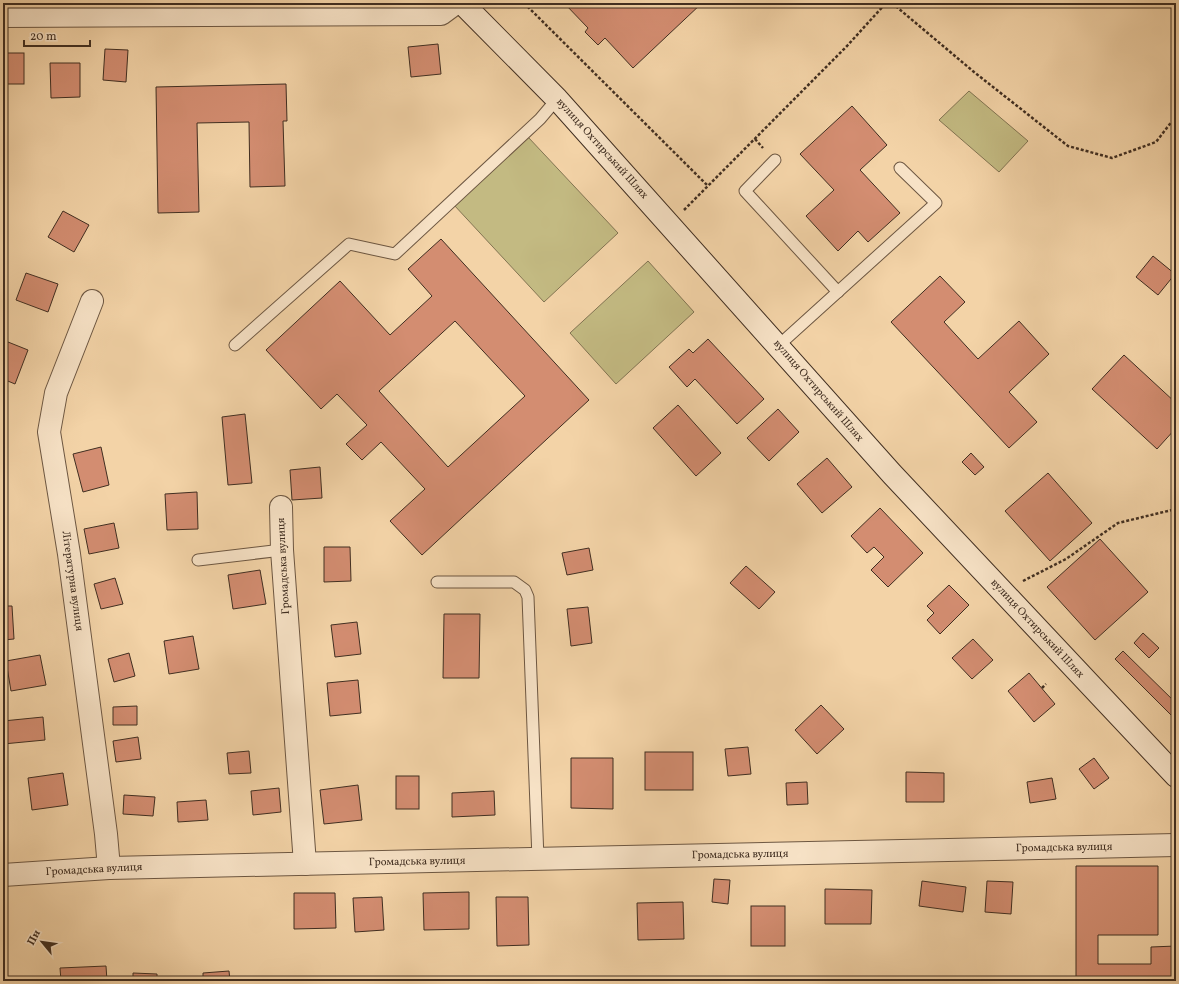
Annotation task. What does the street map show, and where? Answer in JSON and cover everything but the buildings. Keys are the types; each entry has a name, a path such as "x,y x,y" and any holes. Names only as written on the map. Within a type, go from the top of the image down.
{"street":[{"path":"3,16 441,14 456,3"},
{"name":"вулиця Охтирський Шлях","path":"462,3 557,99 955,542 1176,776"},
{"name":"Літературна вулиця","path":"92,301 56,393 49,432 69,554 106,834 109,868"},
{"name":"Громадська вулиця","path":"281,507 282,550 305,864"},
{"name":"Громадська вулиця","path":"3,874 109,868 1176,845"}],"lane":[{"path":"235,345 349,244 395,254 540,119 557,99"},
{"path":"775,160 745,191 838,292"},
{"path":"778,346 936,204 900,168"},
{"path":"198,560 282,550"},
{"path":"437,582 514,582 525,590 528,597 538,859"}],"path":[{"path":"524,3 708,186"},
{"path":"683,212 847,46 886,3"},
{"path":"892,3 974,72 1068,146 1112,158 1156,142 1176,116"},
{"path":"1019,583 1066,559 1118,523 1176,509"},
{"path":"1042,688 1046,684"}],"shaded area":[{"path":"969,91 1028,141 999,172 939,120"},
{"path":"528,137 618,233 544,302 454,205"},
{"path":"648,261 694,312 616,384 570,333"}]}
